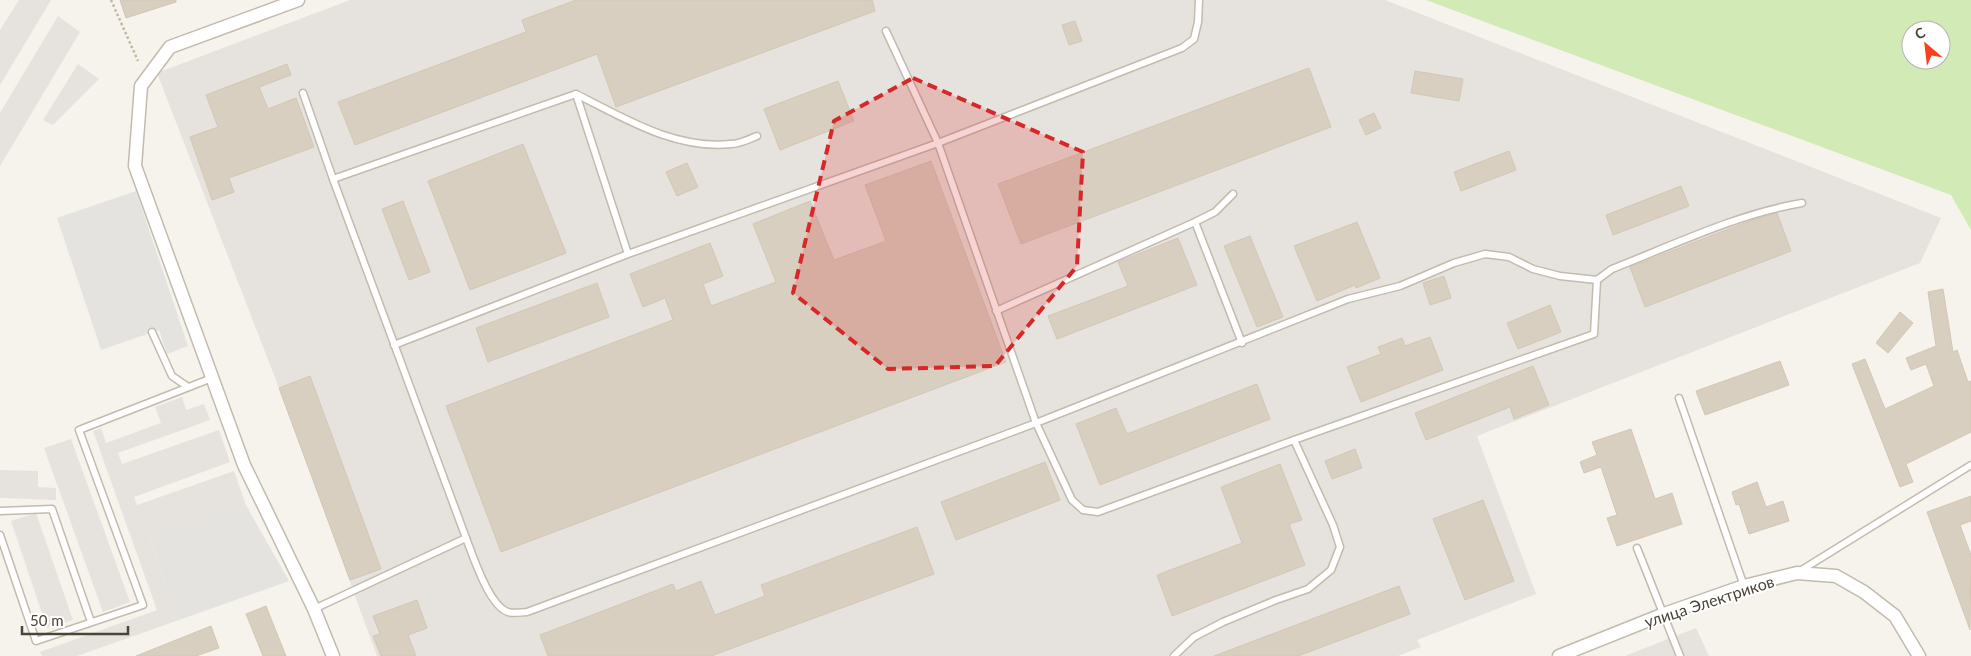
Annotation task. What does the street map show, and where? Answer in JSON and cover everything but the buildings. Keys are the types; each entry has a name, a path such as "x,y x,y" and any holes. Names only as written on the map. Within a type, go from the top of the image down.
{"street":[{"path":"298,0 170,47 141,86 135,166 244,465 314,609 333,656"},
{"name":"улица Электриков","path":"1559,656 1664,614 1744,586 1797,573 1836,576 1864,592 1895,616 1919,656"}],"lane":[{"path":"394,345 628,254 938,143 1182,48 1194,39 1198,22 1199,0"},
{"path":"886,31 938,143 1036,423 1072,500 1083,510 1098,512 1294,440 1594,334 1597,280"},
{"path":"303,93 466,538 496,605 508,613 528,612 1036,423 1242,343 1348,299 1400,286 1454,264 1485,254 1508,257 1533,269 1560,276 1597,280 1612,269 1741,219 1778,207 1802,203"},
{"path":"576,94 628,254"},
{"path":"333,179 576,94 650,131 698,144 732,144 757,136"},
{"path":"996,311 1195,222 1215,212 1233,194"},
{"path":"1195,222 1242,343"},
{"path":"152,332 172,376 188,387"},
{"path":"0,535 36,641 143,605 78,430 212,378"},
{"path":"1679,398 1744,586"},
{"path":"1174,656 1194,637 1276,600 1308,589 1331,570 1340,547 1333,525 1294,440"},
{"path":"1797,573 1971,465"},
{"path":"0,511 52,509 91,622"},
{"path":"314,609 466,538"},
{"path":"1637,548 1680,656"}],"path":[{"path":"111,0 138,61"}],"highlighted area":[{"path":"913,78 1083,152 1077,266 995,366 888,369 793,293 834,121"}],"shaded area":[{"path":"19,0 51,0 0,85 0,30"},
{"path":"350,0 1385,0 1941,218 1920,263 1477,436 1536,594 1417,640 1421,647 1398,656 377,656 279,388 157,73"},
{"path":"58,16 80,32 0,166 0,113"},
{"path":"78,64 99,79 53,125 43,120"},
{"path":"136,191 188,346 167,354 159,330 101,350 57,218"},
{"path":"182,397 186,410 204,404 210,420 118,453 122,464 219,430 230,462 134,497 137,505 234,471 246,505 150,539 179,620 77,656 42,656 40,652 157,610 93,431 101,428 106,443 161,423 155,407"},
{"path":"71,439 130,602 103,612 44,448"},
{"path":"0,470 38,471 38,487 56,488 56,500 0,498"},
{"path":"246,505 289,581 179,620 150,539"},
{"path":"36,513 73,620 47,628 11,521"},
{"path":"1696,628 1709,656 1625,656"}],"green space":[{"path":"1426,0 1971,0 1971,230 1951,195"}]}
